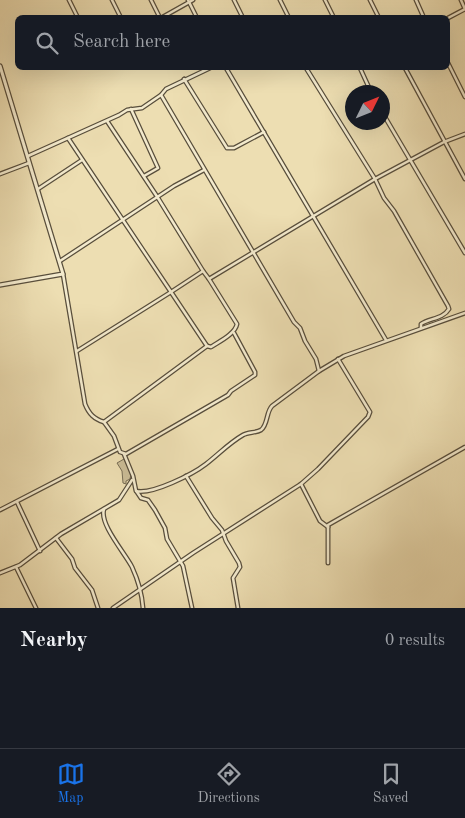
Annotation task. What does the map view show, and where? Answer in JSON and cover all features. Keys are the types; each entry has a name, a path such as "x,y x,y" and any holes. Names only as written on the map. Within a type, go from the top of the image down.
{"street":[{"path":"70,0 77,15"},
{"path":"112,0 120,15"},
{"path":"150,0 158,15"},
{"path":"165,15 193,0"},
{"path":"234,0 242,15"},
{"path":"280,0 288,15"},
{"path":"325,0 332,15"},
{"path":"370,0 378,15"},
{"path":"416,0 423,15"},
{"path":"450,17 465,9 461,0"},
{"path":"188,1 195,15"},
{"path":"450,67 465,97"},
{"path":"0,68 60,261 88,413 95,419 104,422 114,436 118,449 124,454 136,491 141,498 148,500 165,528 167,539 181,562 192,608"},
{"path":"28,156 131,109 142,108 161,95 166,89 205,70"},
{"path":"227,70 386,340"},
{"path":"307,70 375,179 384,198 394,211 449,309 443,315 422,323 421,328"},
{"path":"361,70 368,85"},
{"path":"406,70 465,179"},
{"path":"184,79 227,148 234,148 264,132"},
{"path":"161,95 294,322 300,328 305,341 316,359 319,371"},
{"path":"131,109 158,168 144,176"},
{"path":"104,422 208,346 232,333 237,327 237,324 158,198 107,121"},
{"path":"390,126 465,253"},
{"path":"209,279 375,179 444,142 465,134"},
{"path":"68,138 208,346"},
{"path":"38,188 82,160"},
{"path":"0,174 29,162"},
{"path":"60,261 174,186 204,170"},
{"path":"77,351 202,271"},
{"path":"0,285 63,274"},
{"path":"136,491 155,490 186,476 245,434 264,428 269,409 272,406 338,358 465,313"},
{"path":"124,454 228,395 255,374 234,333"},
{"path":"113,608 154,579 301,484 370,414 338,358"},
{"path":"328,563 328,525 465,447"},
{"path":"0,510 118,449"},
{"path":"186,476 212,518 224,533 226,541 240,565 234,578 238,608"},
{"path":"0,573 16,567 56,538 119,500 133,479"},
{"path":"301,484 320,521 328,528"},
{"path":"16,502 40,551"},
{"path":"104,509 103,517 106,524 116,544 132,567 140,590 143,608"},
{"path":"56,538 69,554 79,574 92,590 98,608"},
{"path":"16,567 36,608"}],"shaded area":[{"path":"124,459 131,474 126,484 123,483 122,471 117,463"}]}
